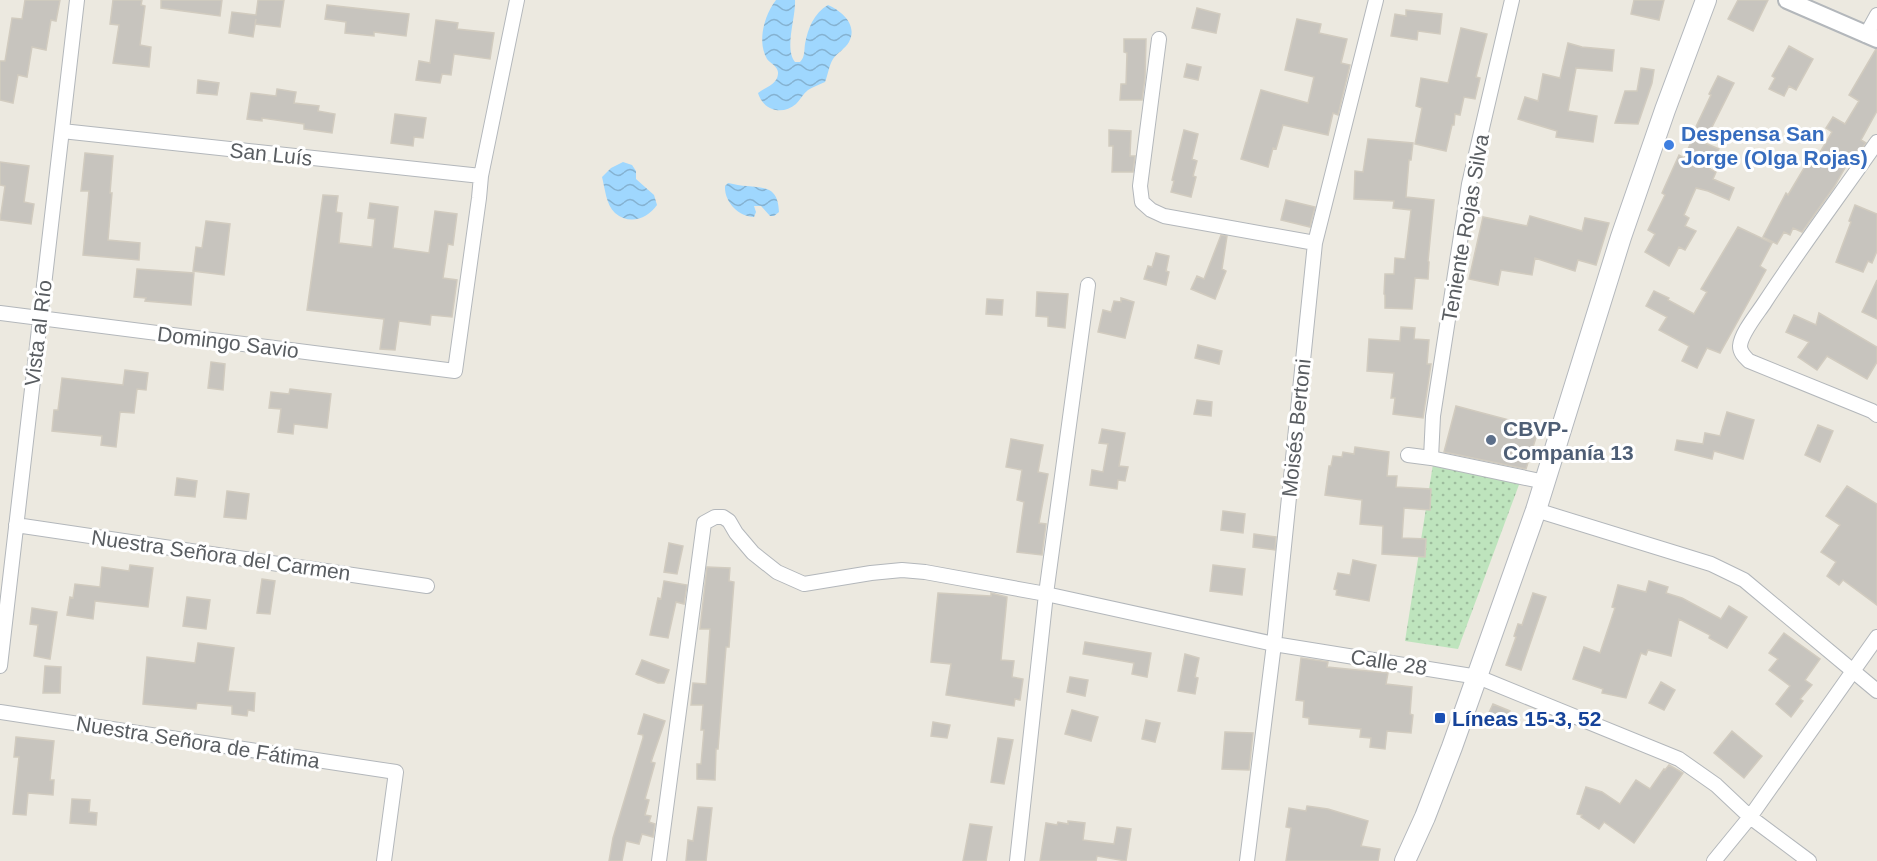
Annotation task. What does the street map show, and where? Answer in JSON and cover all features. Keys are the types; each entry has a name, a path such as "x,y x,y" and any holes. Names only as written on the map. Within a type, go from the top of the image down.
{"main road":[{"path":"1406,861 1478,676 1536,510 1621,237 1706,0"}],"street":[{"name":"Vista al Río","path":"0,666 77,0"},
{"path":"481,176 517,0"},
{"name":"Moisés Bertoni","path":"1247,861 1274,644 1315,243 1376,0"},
{"name":"Teniente Rojas Silva","path":"1431,458 1433,416 1469,184 1512,0"},
{"path":"1787,0 1871,37 1877,15"},
{"path":"1159,39 1140,186 1142,202 1151,210 1164,216 1315,243"},
{"name":"San Luís","path":"62,131 481,176"},
{"path":"1875,410 1749,361 1740,348 1750,325 1790,263 1877,142"},
{"name":"Domingo Savio","path":"0,313 455,372 481,176"},
{"path":"1017,861 1046,594 1088,285"},
{"path":"1408,455 1545,482"},
{"path":"1536,510 1711,564 1744,580 1877,691"},
{"name":"Calle 28","path":"659,861 704,523 715,517 723,517 729,521 753,553 777,572 804,584 892,571 925,572 1046,594 1274,644 1478,676 1679,759 1716,784 1750,817 1809,861"},
{"name":"Nuestra Señora del Carmen","path":"16,525 427,586"},
{"path":"1714,861 1750,817 1877,637"},
{"name":"Nuestra Señora de Fátima","path":"0,712 396,772 384,861"}],"green space":[{"path":"1433,464 1520,482 1458,649 1405,641"}],"water":[{"path":"776,0 795,0 790,49 795,62 800,62 803,58 806,38 812,22 828,5 847,19 851,30 849,42 832,61 825,82 808,90 796,104 785,110 774,109 764,104 758,93 773,83 778,74 776,67 767,59 762,45 765,21"},
{"path":"623,162 632,165 636,171 636,179 654,195 657,205 649,214 638,219 627,219 615,213 606,196 602,177 611,168"},
{"path":"728,183 770,191 776,198 779,212 770,216 761,206 754,206 756,212 754,217 743,214 727,198 725,186"}],"building":[{"path":"25,0 60,0 56,21 51,20 46,50 32,47 27,77 18,75 13,103 0,100 0,61 5,61 12,18 22,19"},
{"path":"113,0 142,0 141,5 145,6 140,45 151,47 149,67 113,63 119,25 110,24"},
{"path":"161,0 222,0 220,16 161,8"},
{"path":"258,0 284,0 280,27 255,24 253,37 229,33 232,12 256,15"},
{"path":"1634,0 1664,0 1659,20 1631,14"},
{"path":"1738,0 1768,0 1753,31 1728,19"},
{"path":"327,5 409,14 406,36 374,32 374,36 345,33 346,22 325,19"},
{"path":"1197,8 1220,14 1216,33 1192,28"},
{"path":"1406,10 1442,14 1440,34 1418,31 1417,40 1391,36 1395,14 1406,16"},
{"path":"1297,19 1321,24 1319,33 1347,39 1341,63 1350,65 1338,115 1333,113 1328,135 1283,125 1268,167 1241,159 1261,90 1308,103 1314,77 1285,70"},
{"path":"436,20 458,23 457,29 494,33 490,59 454,54 451,75 442,74 440,83 416,80 419,61 430,63"},
{"path":"1461,28 1487,34 1476,77 1480,78 1475,99 1464,97 1460,115 1455,114 1446,151 1415,144 1422,108 1416,106 1421,78 1448,83"},
{"path":"1124,39 1146,39 1142,100 1120,100 1121,84 1126,84 1127,53 1124,52"},
{"path":"1568,43 1582,47 1614,50 1612,71 1576,68 1568,111 1597,116 1593,142 1556,137 1557,131 1518,119 1525,97 1538,101 1543,74 1560,78"},
{"path":"1789,46 1813,59 1796,90 1789,86 1784,96 1769,89 1775,78 1772,76"},
{"path":"1876,49 1877,111 1861,140 1866,143 1856,156 1853,154 1834,187 1802,232 1793,228 1790,235 1784,232 1777,244 1763,237 1786,193 1788,195 1810,158 1815,161 1832,132 1826,128 1833,117 1845,124 1859,101 1849,95"},
{"path":"1187,64 1201,67 1198,80 1184,77"},
{"path":"1641,68 1654,70 1638,124 1615,123 1625,91 1637,91"},
{"path":"1718,76 1734,83 1706,139 1693,133"},
{"path":"198,80 219,83 217,95 197,93"},
{"path":"277,89 296,92 294,103 319,106 318,111 335,114 332,133 304,129 304,124 262,118 262,121 247,119 251,93 276,96"},
{"path":"395,114 426,118 423,138 414,137 413,146 391,143"},
{"path":"1109,130 1131,131 1130,156 1135,156 1133,172 1112,172 1113,146 1109,146"},
{"path":"1184,130 1198,134 1192,159 1197,161 1191,197 1171,192"},
{"path":"1693,138 1719,149 1710,169 1716,172 1713,179 1734,188 1729,200 1696,188 1684,215 1689,218 1685,226 1696,231 1685,250 1679,247 1669,266 1645,252 1655,234 1648,230 1665,195 1662,193 1679,155 1684,158"},
{"path":"1368,139 1413,143 1406,197 1434,200 1428,279 1415,278 1412,309 1385,308 1384,294 1385,274 1394,274 1395,258 1405,259 1411,210 1393,208 1394,201 1354,199 1355,171 1363,172"},
{"path":"85,153 113,156 108,240 140,243 139,260 83,255 89,191 81,191"},
{"path":"0,162 29,166 24,202 34,204 31,224 0,220 5,186 0,185"},
{"path":"323,195 338,196 336,212 342,213 339,243 372,247 375,219 368,218 370,203 398,207 393,248 429,253 435,211 457,214 453,245 448,244 443,278 457,280 452,317 431,315 430,325 399,321 395,350 380,349 384,319 307,310"},
{"path":"1286,200 1315,207 1310,227 1281,220"},
{"path":"1855,205 1877,214 1877,251 1872,263 1868,261 1863,272 1836,262"},
{"path":"1530,216 1582,231 1585,218 1609,223 1596,265 1578,260 1575,271 1535,258 1532,275 1501,270 1498,285 1469,279 1483,217 1527,226"},
{"path":"206,221 230,224 224,275 193,271 196,247 202,248"},
{"path":"1738,227 1772,243 1760,266 1766,270 1720,353 1707,348 1697,368 1682,361 1689,346 1659,330 1667,317 1646,306 1654,291 1694,314 1707,292 1701,289"},
{"path":"1221,235 1227,236 1222,269 1226,271 1215,299 1191,289 1197,276 1204,279"},
{"path":"1156,253 1169,256 1166,285 1144,279 1148,266 1152,267"},
{"path":"137,269 194,273 191,305 145,301 146,298 134,297"},
{"path":"1877,280 1877,319 1862,312"},
{"path":"1037,292 1068,294 1065,328 1048,326 1048,317 1036,316"},
{"path":"1121,298 1134,302 1125,338 1098,332 1103,310 1111,312 1114,301 1121,302"},
{"path":"987,299 1003,300 1002,315 986,314"},
{"path":"1819,313 1877,347 1877,362 1867,379 1827,356 1817,370 1798,357 1809,342 1786,332 1794,315 1816,325"},
{"path":"1401,327 1415,328 1414,339 1429,340 1427,364 1431,364 1423,418 1393,414 1395,398 1391,398 1394,373 1367,371 1369,339 1400,341"},
{"path":"1198,345 1222,351 1219,364 1195,358"},
{"path":"211,362 225,364 223,390 208,388"},
{"path":"125,370 148,373 146,390 137,389 134,413 120,412 116,447 101,445 102,436 52,431 54,410 58,410 62,378 123,385"},
{"path":"290,389 331,394 327,428 294,424 293,434 278,432 281,409 269,408 271,392 289,394"},
{"path":"1197,400 1212,402 1211,416 1194,414"},
{"name":"CBVP- Companía 13","path":"1456,406 1539,428 1526,469 1444,452"},
{"path":"1727,412 1754,420 1743,459 1714,451 1712,459 1675,450 1677,440 1703,444 1705,433 1720,436"},
{"path":"1818,425 1833,431 1820,462 1805,455"},
{"path":"1102,429 1125,433 1119,466 1128,467 1125,481 1118,480 1117,489 1090,485 1092,470 1103,472 1108,444 1099,443"},
{"path":"1011,439 1043,445 1038,472 1048,474 1039,523 1046,524 1042,555 1017,552 1024,502 1017,500 1022,470 1006,467"},
{"path":"1355,447 1389,452 1387,476 1397,476 1396,487 1431,489 1430,510 1404,508 1402,538 1426,539 1425,557 1382,554 1383,526 1360,524 1362,500 1325,495 1329,466 1331,466 1333,456 1342,457 1343,452 1354,454"},
{"path":"177,478 197,481 195,497 175,495"},
{"path":"1847,486 1877,504 1877,605 1843,580 1839,585 1827,576 1836,562 1821,552 1840,525 1826,516"},
{"path":"227,491 249,494 246,519 224,517"},
{"path":"1223,511 1245,514 1243,533 1221,530"},
{"path":"1254,534 1276,537 1275,550 1253,547"},
{"path":"669,543 683,546 677,574 664,572"},
{"path":"1353,560 1376,565 1369,601 1336,595 1337,590 1334,589 1338,573 1350,575"},
{"path":"130,565 153,568 148,607 95,601 93,619 67,615 75,584 100,587 102,567 129,571"},
{"path":"1213,565 1245,569 1242,595 1210,591"},
{"path":"707,567 730,568 729,581 734,582 729,647 726,647 718,749 716,749 715,780 697,779 697,764 701,764 704,730 701,730 703,705 691,705 693,683 706,684 710,629 700,629"},
{"path":"262,579 275,581 270,614 257,613"},
{"path":"664,581 687,585 684,604 676,602 668,638 650,635"},
{"path":"1649,581 1668,587 1666,593 1682,598 1721,619 1729,606 1747,617 1727,648 1709,638 1710,635 1679,619 1671,656 1648,650 1646,655 1641,653 1626,698 1602,693 1603,689 1573,679 1584,647 1600,653 1615,608 1612,607 1618,585 1646,592"},
{"path":"938,593 991,596 991,593 1007,597 1001,660 1014,661 1012,677 1023,679 1020,700 1015,699 1014,706 946,695 951,664 931,662"},
{"path":"1533,593 1546,597 1521,670 1506,665 1518,624 1522,625"},
{"path":"187,597 210,600 206,629 183,626"},
{"path":"32,608 57,612 50,659 34,656 38,625 30,624"},
{"path":"1784,633 1820,659 1805,680 1812,685 1800,699 1803,701 1791,717 1776,704 1790,686 1769,670 1778,659 1769,653"},
{"path":"1085,642 1151,653 1147,677 1132,674 1134,663 1083,654"},
{"path":"198,643 234,648 228,691 255,693 254,711 248,710 247,716 232,714 232,706 197,703 196,709 143,704 147,657 195,663"},
{"path":"1185,654 1199,658 1195,677 1198,678 1195,694 1178,691"},
{"path":"1301,658 1328,662 1327,667 1388,673 1386,684 1412,687 1411,733 1387,731 1385,749 1370,747 1371,738 1360,737 1361,729 1309,724 1309,718 1303,717 1304,701 1296,700"},
{"path":"642,660 669,670 664,683 658,683 636,674"},
{"path":"45,666 61,667 60,693 43,693"},
{"path":"1070,677 1088,680 1085,696 1067,692"},
{"path":"1661,682 1675,690 1664,710 1649,703"},
{"path":"1493,704 1510,711 1503,726 1486,719"},
{"path":"1072,710 1098,717 1091,741 1065,734"},
{"path":"644,714 665,721 651,762 655,763 645,799 649,800 645,815 651,816 649,822 655,824 653,837 642,834 639,844 626,841 622,861 609,861 613,838 643,738 643,735 638,734"},
{"path":"1146,720 1160,723 1155,742 1142,739"},
{"path":"933,722 950,725 947,738 931,736"},
{"path":"1732,731 1762,756 1744,778 1714,753"},
{"path":"1225,732 1253,733 1249,770 1222,769"},
{"path":"16,737 54,741 50,780 54,780 53,795 28,793 26,815 13,814 19,757 14,757"},
{"path":"998,738 1013,740 1004,784 991,782"},
{"path":"1669,765 1683,773 1634,843 1604,822 1599,829 1581,817 1582,815 1577,814 1586,787 1602,792 1620,804 1636,780 1650,789"},
{"path":"72,799 90,800 89,812 97,813 96,825 70,823"},
{"path":"1307,806 1328,809 1368,821 1361,846 1380,849 1378,861 1286,861 1291,828 1286,827 1289,808 1306,811"},
{"path":"698,807 712,808 706,861 686,861 688,840 693,841"},
{"path":"1068,821 1085,823 1083,840 1114,844 1117,827 1131,829 1126,861 1097,856 1096,861 1040,861 1046,823 1068,824"},
{"path":"970,824 992,827 986,861 963,861"}],"place":[{"name":"Despensa San Jorge (Olga Rojas)","path":"1669,145"},
{"name":"CBVP- Companía 13","path":"1491,440"},
{"name":"Líneas 15-3, 52","path":"1440,718"}]}
